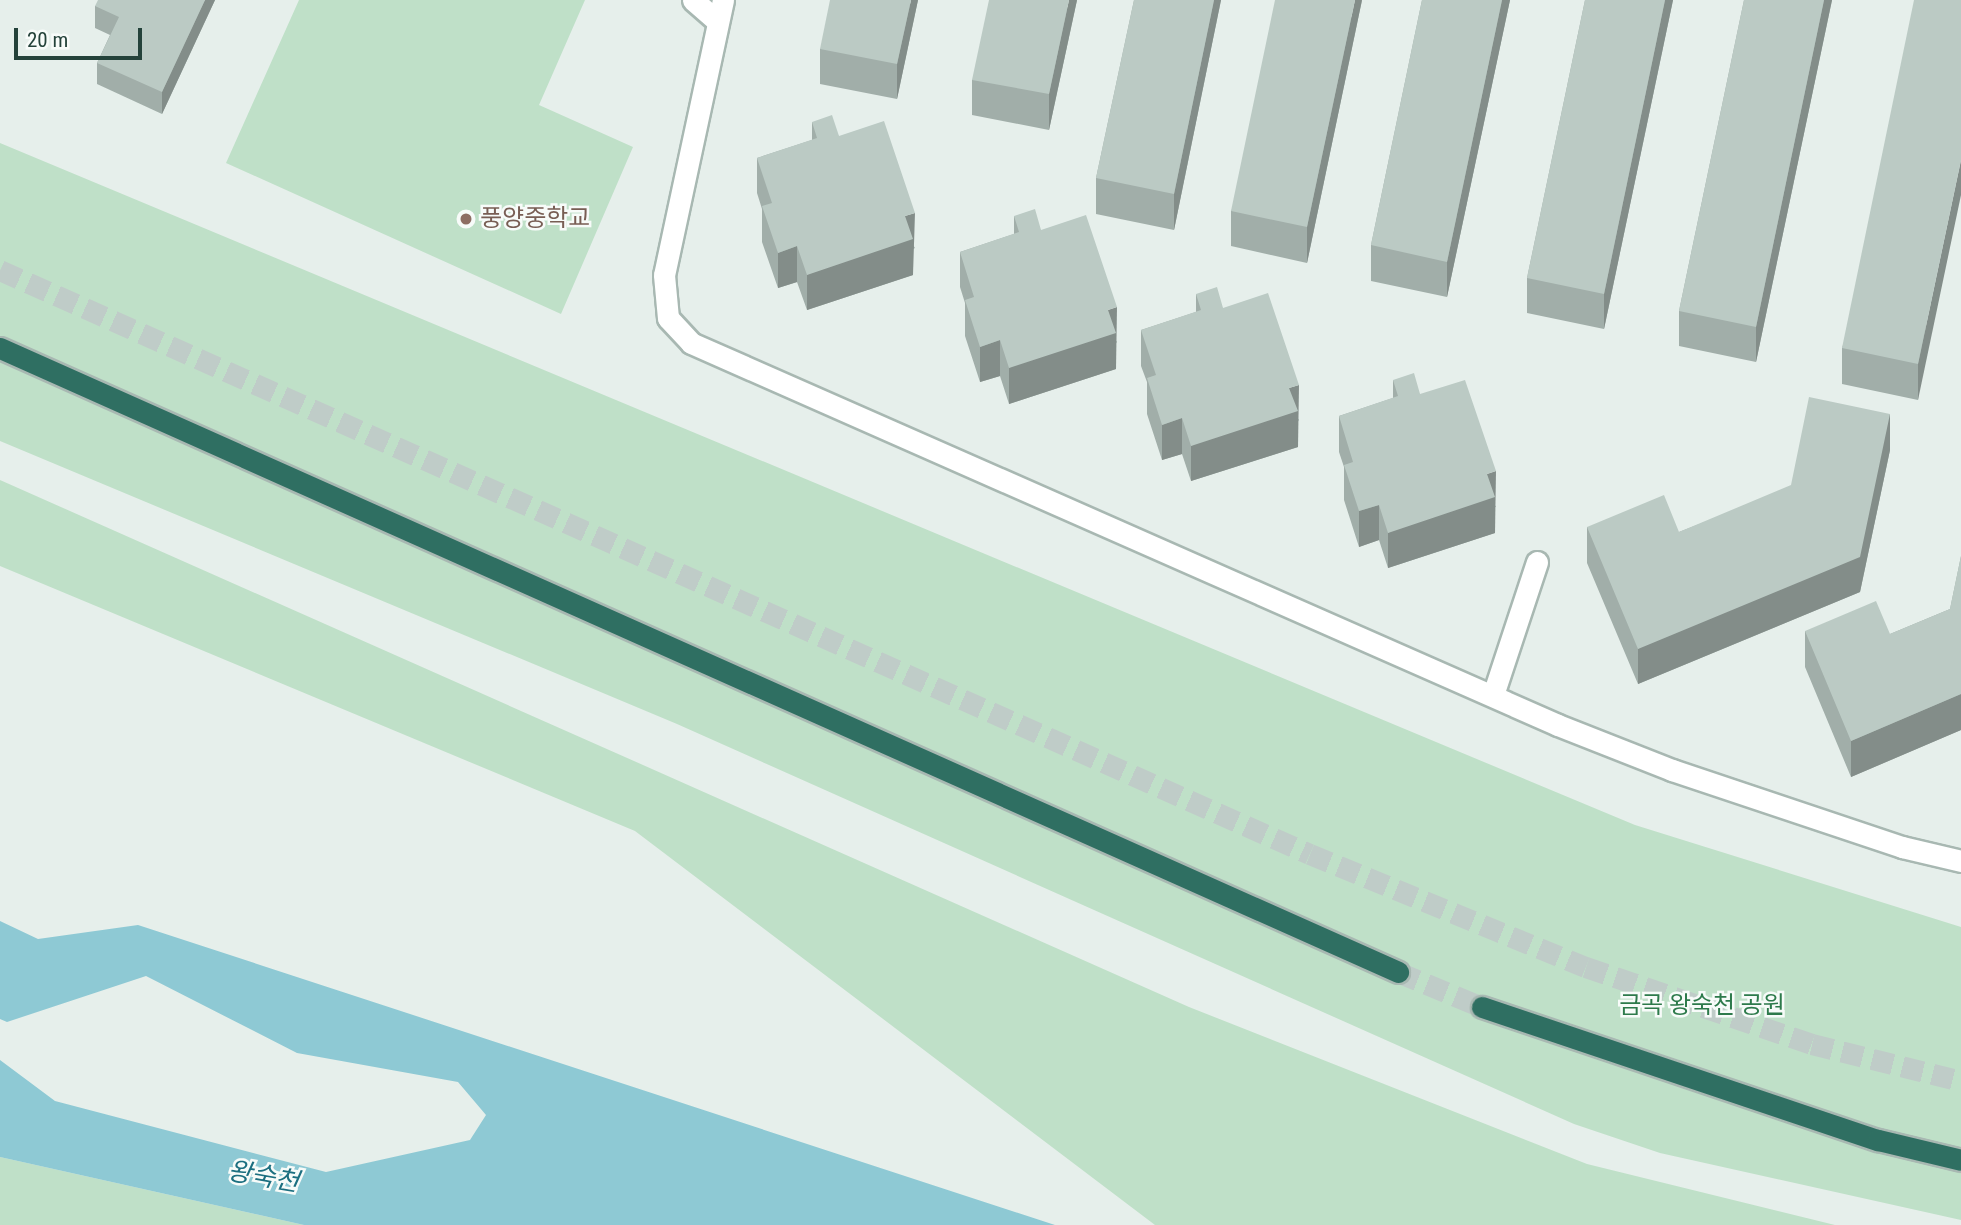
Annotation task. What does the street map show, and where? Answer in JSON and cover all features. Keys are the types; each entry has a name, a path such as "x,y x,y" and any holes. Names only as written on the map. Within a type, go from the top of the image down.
{"highway":[{"path":"0,348 1398,972"},
{"path":"1482,1007 1878,1140 1961,1160"}],"street":[{"path":"693,0 717,21"},
{"path":"723,0 664,275 668,318 679,334 1493,695 1672,771 1902,847 1961,861"},
{"path":"1493,695 1537,562"}],"green space":[{"path":"299,0 585,0 539,105 633,147 561,314 226,163"},
{"name":"금곡 왕숙천 공원","path":"0,143 1635,825 1961,927 1961,1220 1660,1153 1574,1124 677,724 0,441"},
{"path":"0,480 1189,1007 1587,1164 1835,1225 1155,1225 635,831 0,566"},
{"path":"0,1157 304,1225 0,1225"}],"water":[{"name":"왕숙천","path":"0,921 38,939 138,925 1055,1225 304,1225 0,1157 0,1060 55,1101 326,1172 470,1140 486,1115 458,1082 297,1053 146,976 7,1022 0,1019"}],"building":[{"path":"98,0 205,0 162,92 97,63 119,17 95,6"},
{"path":"830,0 911,0 897,64 820,49"},
{"path":"989,0 1069,0 1049,94 972,80"},
{"path":"1134,0 1214,0 1174,194 1096,178"},
{"path":"1275,0 1355,0 1307,227 1231,211"},
{"path":"1422,0 1502,0 1447,262 1371,245"},
{"path":"1585,0 1665,0 1604,294 1527,278"},
{"path":"1744,0 1824,0 1756,327 1679,311"},
{"path":"1914,0 1961,0 1961,160 1918,364 1842,348"},
{"path":"832,115 839,136 884,121 915,213 905,216 913,239 807,275 797,246 778,253 762,206 772,203 757,158 817,138 812,122"},
{"path":"1035,209 1041,230 1086,215 1117,307 1108,310 1116,333 1009,368 1000,340 980,347 965,300 974,297 960,252 1019,232 1014,216"},
{"path":"1217,287 1223,308 1268,293 1299,385 1289,388 1298,411 1191,446 1182,418 1162,425 1147,378 1156,375 1141,330 1201,310 1196,294"},
{"path":"1414,373 1420,394 1465,380 1496,471 1487,474 1495,497 1388,533 1379,505 1359,511 1344,465 1353,462 1339,416 1398,396 1393,380"},
{"path":"1809,397 1890,414 1860,557 1638,649 1587,527 1664,495 1679,532 1791,485"},
{"path":"1961,556 1961,694 1851,741 1805,631 1876,601 1890,634 1950,609"}],"tunnel":[{"path":"0,270 1310,854 1586,967 1812,1044 1961,1081"},
{"path":"1398,972 1482,1007"}],"place":[{"name":"풍양중학교","path":"466,219"}]}
